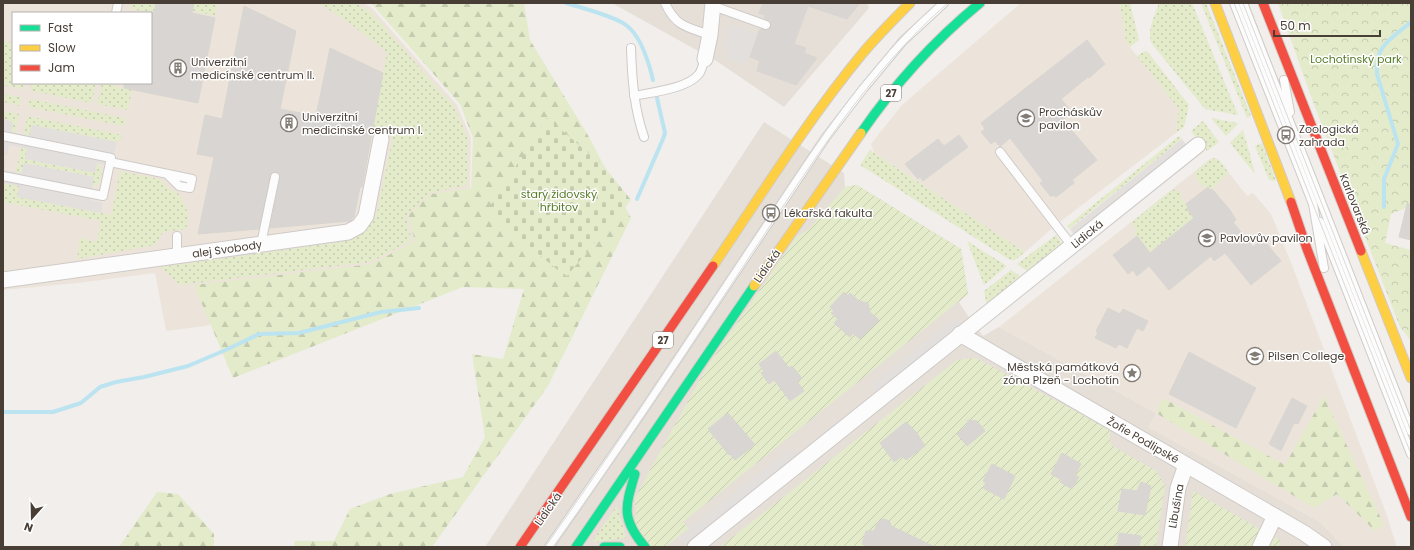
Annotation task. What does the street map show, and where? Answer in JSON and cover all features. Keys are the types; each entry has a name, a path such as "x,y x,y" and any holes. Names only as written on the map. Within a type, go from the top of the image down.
{"main road":[{"name":"Lidická","path":"520,547 602,430 820,108 862,54 910,3"},
{"name":"Lidická","path":"576,547 741,304 878,108 925,55 962,18 980,3"},
{"path":"1215,3 1285,183 1307,249 1411,518"},
{"name":"Karlovarská","path":"1262,3 1411,378"},
{"path":"640,453 627,500 626,510 628,523 636,538 645,547"},
{"path":"604,547 620,547"}],"street":[{"path":"705,59 710,35 713,5"},
{"name":"alej Svobody","path":"3,280 348,232 359,226 366,216 381,139"},
{"name":"Lidická","path":"695,547 1198,145"},
{"name":"Žofie Podlipské","path":"960,334 1275,516 1324,547"},
{"name":"Libušina","path":"1170,547 1178,488 1186,465"},
{"path":"1260,547 1275,516"}],"lane":[{"path":"665,3 671,16 676,21 710,35"},
{"name":"Lidická","path":"549,547 643,411 826,137 862,89 903,41 944,3"},
{"path":"1234,3 1411,454"},
{"name":"Karlovarská","path":"1243,3 1411,431"},
{"path":"713,5 766,25"},
{"name":"Karlovarská","path":"1276,38 1293,131"},
{"path":"631,48 634,96 639,123 644,137"},
{"path":"634,96 679,86 693,80 700,72 705,59"},
{"path":"3,136 111,158 103,196 3,176"},
{"path":"1000,152 1072,246"},
{"path":"110,162 167,174"},
{"path":"261,244 275,177"},
{"path":"1313,204 1333,316"},
{"path":"177,236 177,255"}],"shaded area":[{"path":"3,3 364,3 372,8 457,105 471,138 470,187 460,214 366,278 205,326 166,331 155,273 78,283 3,290"},
{"path":"612,3 867,3 869,8 784,107 718,62"},
{"path":"1021,3 1120,3 1126,42 1179,109 1176,133 1056,225 1025,252 874,153 871,144 902,105"},
{"path":"731,25 757,34 746,65 725,57 728,48 723,46"},
{"path":"3,119 13,122 12,132 29,136 32,125 117,142 112,166 97,163 95,173 25,159 27,149 9,145 7,156 3,155"},
{"path":"764,122 844,173 845,187 857,185 961,249 968,294 959,302 983,336 999,327 1156,413 1149,427 1320,522 1344,547 485,547"},
{"path":"1182,139 1188,147 1076,237 1070,229"},
{"name":"Pilsen College","path":"1214,158 1219,160 1247,196 1252,193 1254,194 1271,214 1292,265 1386,513 1397,547 1344,547 1320,522 1149,428 1156,413 999,327 1209,160"},
{"path":"3,159 6,159 4,170 22,173 24,163 94,177 90,200 103,203 101,213 17,197 19,186 3,183"},
{"path":"957,317 963,325 878,392 872,384"},
{"path":"791,448 797,455 684,545 678,537"}],"green space":[{"path":"131,3 156,3 154,13 130,9"},
{"path":"194,3 217,3 215,16 193,11"},
{"path":"318,3 356,3 372,13 454,106 468,139 467,185 430,193 405,216 412,240 371,262 180,285 160,267 348,241 366,230 375,218 394,131 373,127 387,52 344,19"},
{"path":"371,3 524,3 530,40 589,137 631,218 548,386 432,547 294,547 295,541 334,541 350,509 390,494 463,477 485,437 472,354 503,359 524,289 463,287 233,378 194,285 372,264 415,241 408,215 431,194 471,188 473,138 460,104"},
{"path":"1120,3 1130,3 1139,40 1130,47 1126,42"},
{"path":"1159,3 1192,3 1238,115 1205,109 1152,44 1150,34 1153,18"},
{"path":"1201,3 1206,3 1251,116 1247,118"},
{"path":"1246,3 1249,3 1282,90 1281,92"},
{"name":"Lochotínský park","path":"1278,3 1411,3 1411,206 1391,214 1385,243 1411,250 1411,341 1400,327 1313,102"},
{"path":"3,41 12,43 12,84 25,84 23,89 3,85"},
{"path":"1147,51 1189,105 1184,127 1176,133 1179,109 1137,56"},
{"path":"31,84 96,84 92,103 32,91 30,89"},
{"path":"102,84 115,84 114,86 132,90 128,110 97,104"},
{"path":"3,94 21,97 20,106 3,102"},
{"path":"30,99 125,118 124,126 28,107"},
{"path":"3,111 19,114 15,133 11,132 13,122 3,119"},
{"path":"27,116 122,135 121,140 118,140 117,142 32,125 30,136 24,135"},
{"name":"starý židovský hřbitov","path":"547,118 603,165 631,200 566,277 487,211"},
{"path":"1211,118 1237,123 1238,124 1226,136"},
{"path":"1203,121 1219,142 1207,151 1191,131"},
{"path":"1243,130 1255,173 1230,143"},
{"path":"1179,136 1182,139 1069,229 1067,226"},
{"path":"1262,143 1276,181 1269,180 1255,146"},
{"path":"21,147 27,149 25,159 95,173 97,163 102,170 99,184 92,188 94,177 24,163 22,173 16,172"},
{"path":"870,150 1025,252 1015,260 1010,260 860,165"},
{"path":"1214,158 1219,160 1229,173 1210,190 1200,183 1195,175 1195,172 1209,160"},
{"path":"120,171 160,179 168,188 178,193 189,216 186,229 163,232 155,245 77,259 80,238 97,242 101,221 3,202 3,183 19,186 18,197 111,215"},
{"path":"857,185 961,249 968,294 683,522 689,529 665,547 652,547 636,530 635,498 707,367 796,237 809,229 845,187"},
{"path":"1173,189 1182,194 1180,197 1194,218 1149,253 1134,233 1137,230 1131,223"},
{"path":"1056,235 1061,242 1061,246 1030,273 1017,264"},
{"path":"967,241 1007,266 984,285"},
{"path":"1011,270 1023,278 987,307 984,291"},
{"path":"976,358 1109,429 1111,445 1156,471 1165,486 1156,547 720,547 957,360"},
{"path":"1324,396 1384,525 1375,531 1337,494 1314,508 1156,413 1163,398 1285,465"},
{"path":"1193,491 1281,541 1279,547 1185,547"},
{"path":"157,492 178,494 214,534 214,547 119,547"},
{"path":"617,506 626,538 595,542 593,540"}],"building":[{"name":"Univerzitní medicínské centrum II.","path":"156,3 194,3 192,13 215,18 198,103 124,88 124,84 152,84 152,13 154,13"},
{"path":"763,3 860,3 847,19 808,6 794,44 806,48 804,53 817,58 796,85 757,71 760,61 750,57 760,29 767,30 771,26 770,21 764,18 765,15 759,13"},
{"name":"Univerzitní medicínské centrum I.","path":"244,6 296,31 280,109 316,116 330,48 383,73 362,187 360,187 354,217 350,221 270,228 280,178 278,173 274,172 270,176 259,229 198,234 214,157 197,154 205,115 222,119"},
{"name":"Procháskův pavilon","path":"1087,40 1105,64 1061,99 1072,112 1063,120 1097,160 1072,180 1074,183 1056,197 1053,195 1051,197 1040,183 1043,181 1010,138 1000,147 995,141 991,144 981,132 985,129 981,123"},
{"path":"959,135 968,147 923,181 920,177 918,179 905,164 938,139 944,146"},
{"name":"Pavlovův pavilon","path":"1208,187 1210,190 1212,189 1230,210 1236,220 1233,222 1253,247 1263,239 1281,261 1251,285 1225,253 1214,261 1211,256 1169,290 1149,266 1137,276 1133,270 1128,274 1113,255 1137,236 1150,253 1194,218 1187,209 1188,207 1186,204"},
{"path":"1407,204 1411,205 1411,240 1399,237"},
{"path":"844,292 848,296 850,293 859,301 868,303 870,312 879,320 860,339 853,333 850,337 834,323 838,319 831,313 834,311 830,307"},
{"path":"1108,308 1120,314 1123,309 1148,321 1143,331 1137,328 1127,348 1119,344 1116,348 1095,338 1098,332 1096,331"},
{"path":"776,351 789,368 792,366 802,378 797,381 804,391 790,401 774,380 769,384 761,373 764,371 759,364"},
{"path":"1189,352 1256,388 1236,428 1169,394"},
{"path":"1292,398 1307,406 1298,424 1294,423 1281,451 1269,444"},
{"path":"728,413 755,445 735,460 730,454 729,455 708,429"},
{"path":"968,420 977,421 985,431 967,446 957,434 967,425"},
{"path":"906,422 916,432 925,446 906,460 902,456 894,462 880,443"},
{"path":"1062,453 1081,464 1075,475 1079,477 1072,489 1060,482 1062,480 1051,474"},
{"path":"992,464 1015,476 1004,499 983,488 986,483 983,481"},
{"path":"1141,482 1151,486 1145,515 1118,511 1122,489 1137,491"},
{"path":"883,519 890,522 891,526 935,547 869,547 862,544 866,531 874,531 878,522"},
{"path":"1119,533 1141,536 1139,547 1117,547"}],"waterway":[{"path":"566,3 606,15 626,25 640,43 647,58 653,80"},
{"path":"1384,207 1384,179 1398,144 1377,74 1377,64 1382,49 1386,44 1391,38 1411,22"},
{"path":"637,199 665,133 657,98"},
{"path":"3,412 53,412 81,403 100,387 188,366 259,334 299,333 381,312 419,308"}],"tram line":[{"path":"545,547 836,116 909,29 937,3"},
{"path":"553,547 629,438 796,187 842,121 892,59 919,30 948,3"},
{"path":"1234,3 1411,454"},
{"path":"1243,3 1411,431"}],"traffic: fast":[{"path":"861,133 887,98 916,64 947,32 980,3"},
{"path":"576,547 754,286"},
{"path":"635,474 627,504 627,512 632,528 645,547"},
{"path":"604,547 620,547"}],"traffic: slow":[{"path":"713,266 822,105 868,47 910,3"},
{"path":"1215,3 1291,202"},
{"path":"754,286 861,133"},
{"path":"1361,251 1411,378"}],"traffic: jam":[{"path":"1263,3 1361,251"},
{"path":"1291,202 1307,249 1411,517"},
{"path":"520,547 713,266"}],"place":[{"name":"Univerzitní medicínské centrum II.","path":"178,68"},
{"name":"Procháskův pavilon","path":"1026,118"},
{"name":"Univerzitní medicínské centrum I.","path":"289,123"},
{"name":"Zoologická zahrada","path":"1286,135"},
{"name":"Lékařská fakulta","path":"771,213"},
{"name":"Pavlovův pavilon","path":"1207,238"},
{"name":"Pilsen College","path":"1255,356"},
{"name":"Městská památková zóna Plzeň - Lochotín","path":"1132,373"}]}
